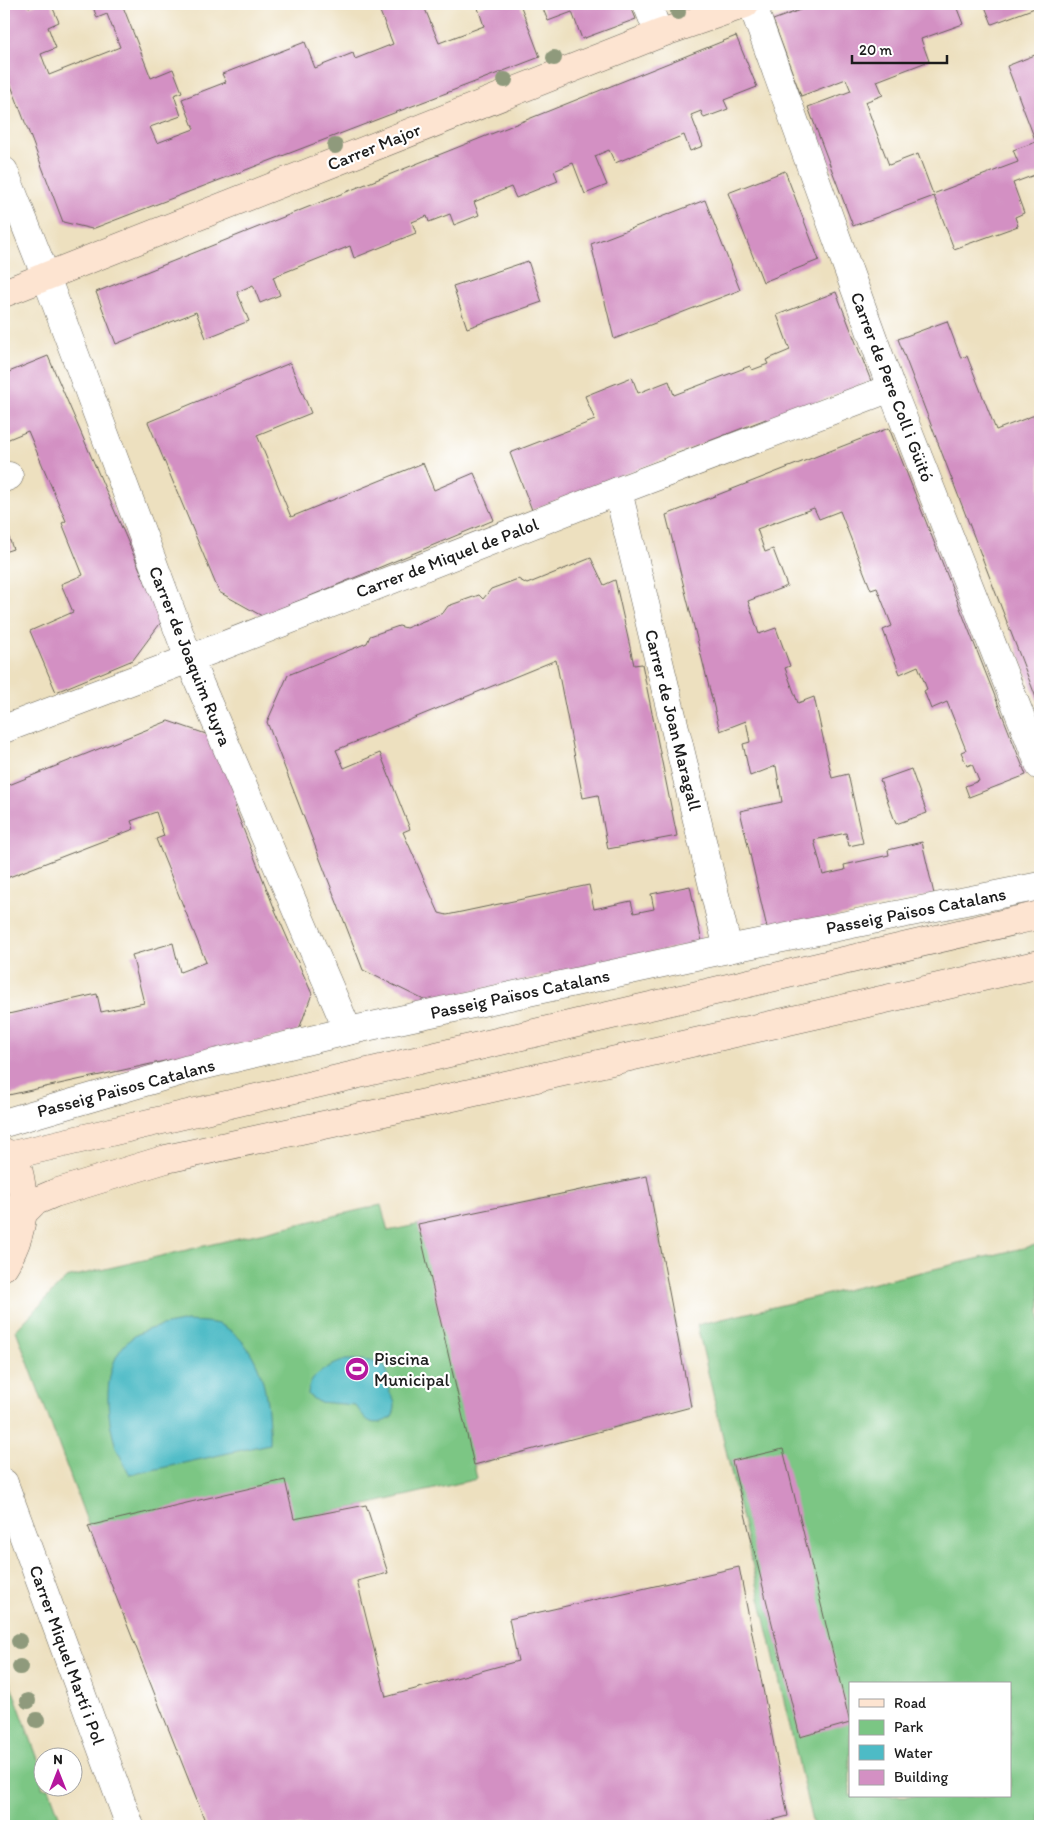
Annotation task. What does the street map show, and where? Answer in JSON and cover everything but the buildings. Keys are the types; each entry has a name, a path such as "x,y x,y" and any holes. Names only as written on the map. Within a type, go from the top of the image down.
{"main road":[{"name":"Carrer Major","path":"4,293 658,34 745,4"},
{"name":"Passeig Països Catalans","path":"6,1154 1040,915"},
{"path":"23,1213 34,1202 55,1193 166,1159 426,1103 1040,964"},
{"name":"Passeig Països Catalans","path":"4,1266 13,1251 23,1213 22,1186 18,1170 16,1164 6,1154"}],"street":[{"path":"647,4 658,34"},
{"name":"Carrer de Pere Coll i Güitó","path":"758,4 756,15 891,388 1040,766"},
{"name":"Carrer de Joaquim Ruyra","path":"4,171 46,277 188,659 348,1030"},
{"name":"Carrer de Miquel de Palol","path":"4,729 618,491 891,388"},
{"name":"Carrer de Joan Maragall","path":"618,491 728,949"},
{"name":"Passeig Països Catalans","path":"4,1123 189,1070 348,1030 728,949 1040,886"},
{"name":"Carrer Miquel Martí i Pol","path":"4,1483 130,1826"}],"green space":[{"name":"Piscina Municipal","path":"647,1176 691,1407 474,1465 477,1479 366,1505 101,1559 16,1330 66,1278 381,1205 388,1231"},
{"path":"1040,1244 1040,1826 813,1826 697,1325"},
{"path":"4,1666 34,1748 32,1748 32,1798 53,1798 63,1826 4,1826"}],"water":[{"path":"187,1321 221,1325 238,1337 248,1349 256,1363 266,1395 269,1444 130,1475 115,1444 109,1416 108,1400 111,1370 125,1345 136,1335 154,1328"},
{"path":"345,1360 370,1361 385,1366 388,1387 395,1404 392,1418 379,1423 370,1422 355,1405 318,1402 308,1395 311,1382 320,1372"}],"place":[{"name":"Piscina Municipal","path":"357,1369"}]}
